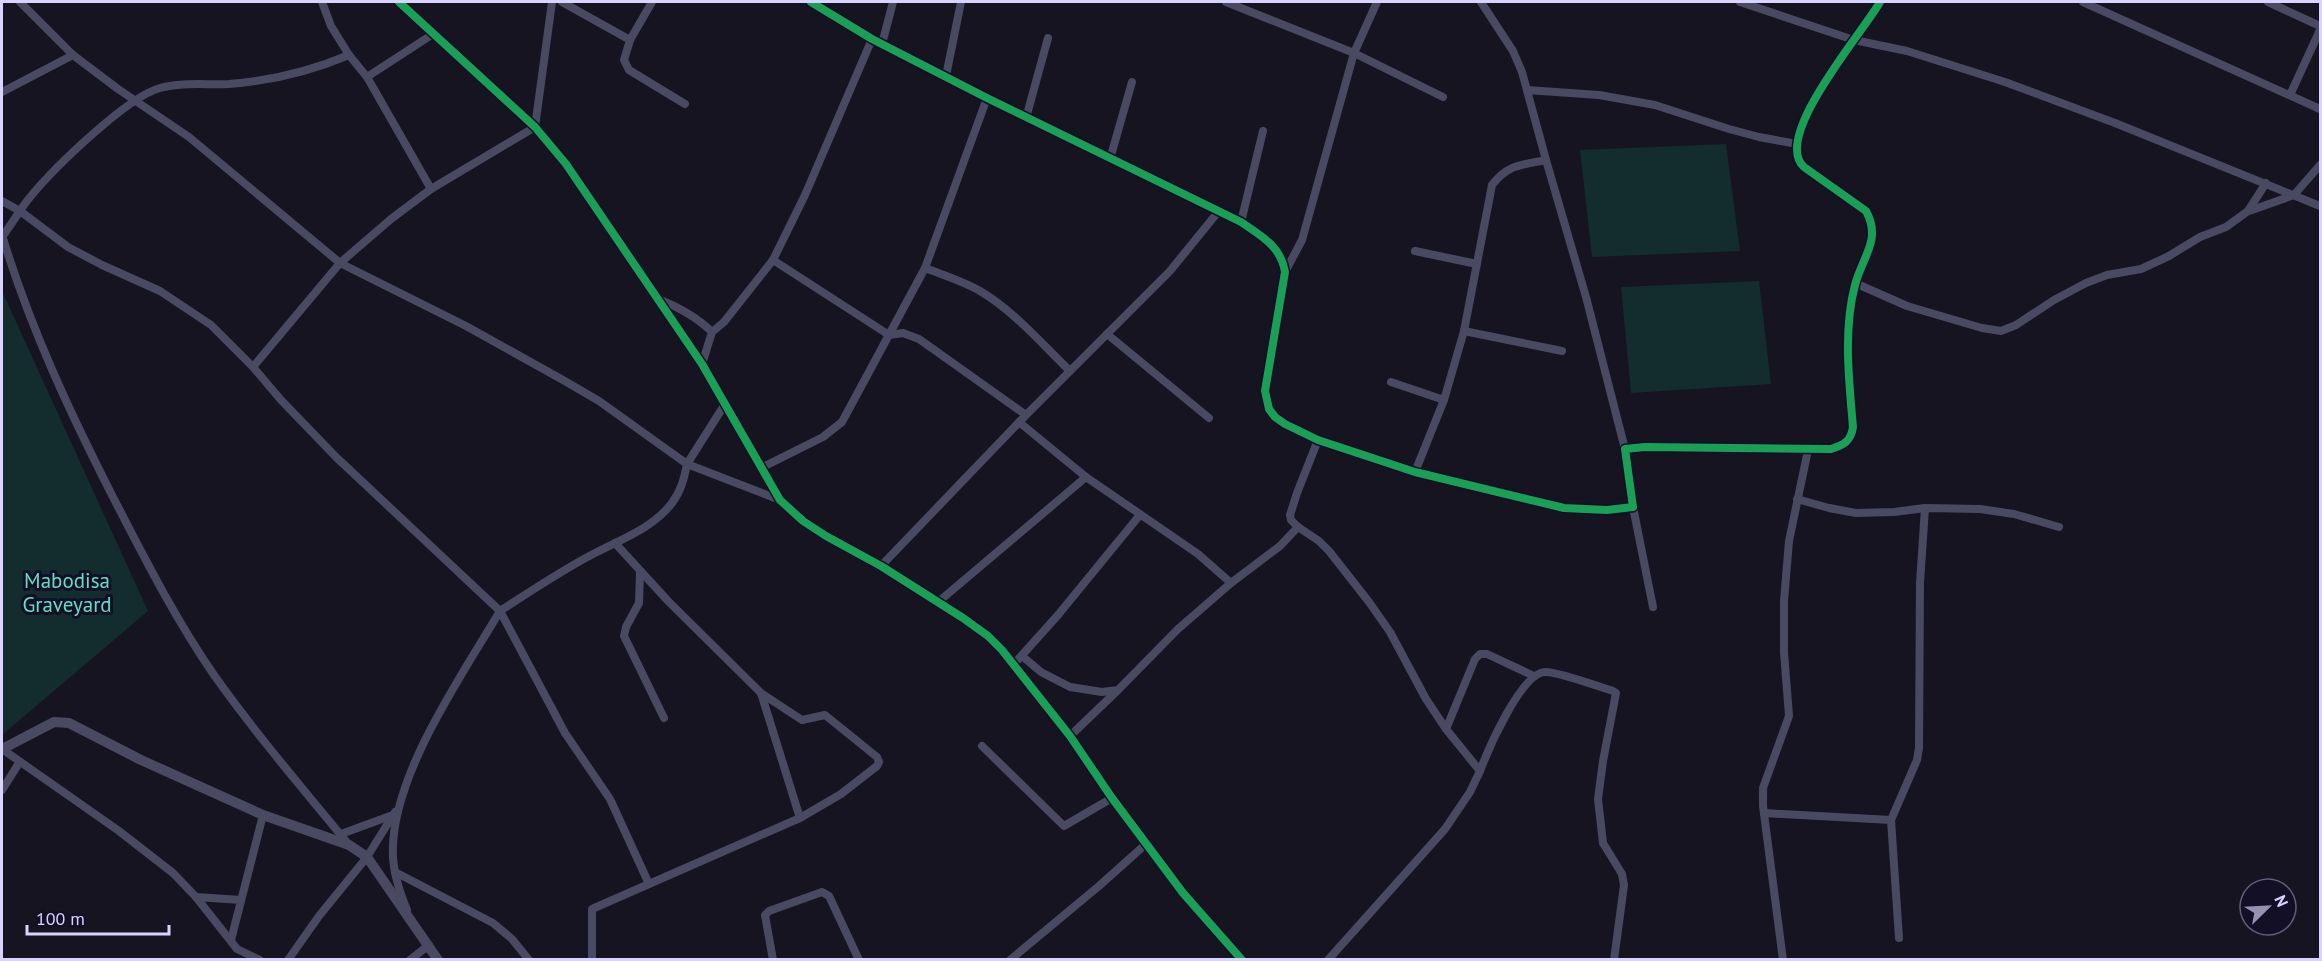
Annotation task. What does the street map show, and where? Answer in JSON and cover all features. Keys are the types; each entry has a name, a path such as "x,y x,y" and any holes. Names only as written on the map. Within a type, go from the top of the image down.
{"street":[{"path":"20,2 73,55 135,101 189,136 340,263 466,326 563,380 608,407 687,464 780,500"},
{"path":"322,2 331,26 349,56 367,77 431,189"},
{"path":"399,2 535,127 578,179 702,364 780,500 803,521 825,536 881,566 987,636 1014,664 1070,736 1112,798 1183,893 1242,960"},
{"path":"535,127 552,2"},
{"path":"562,2 630,40"},
{"path":"652,2 630,40 624,60 629,70 686,104"},
{"path":"811,2 872,39 1026,118 1241,222 1272,244 1281,256 1285,272"},
{"path":"882,44 893,2"},
{"path":"946,75 961,2"},
{"path":"1226,2 1354,53 1443,96"},
{"path":"1377,2 1354,53 1302,240 1285,272 1265,391 1266,401 1275,417 1318,440 1415,472 1563,508 1607,510 1633,507"},
{"path":"1480,2 1513,51 1527,90 1586,297 1626,449 1633,507 1653,607"},
{"path":"1740,2 1854,40 1906,51 2005,82 2115,123 2320,206"},
{"path":"1626,449 1645,447 1808,450 1843,446 1851,436 1853,427 1848,345 1850,310 1855,283 1874,234 1866,211 1797,162 1797,144 1805,119 1828,76 1880,2"},
{"path":"2083,2 2320,109"},
{"path":"2268,2 2320,28 2290,95"},
{"path":"367,77 433,34"},
{"path":"1026,118 1048,38"},
{"path":"702,364 712,332 724,322 773,260 805,195 872,39"},
{"path":"2,92 73,55"},
{"path":"349,56 285,75 229,84 160,88 135,101 48,178 2,236 27,313 45,358 77,426 169,603 214,675 306,795 349,845"},
{"path":"1110,159 1132,82"},
{"path":"1527,90 1599,95 1655,105 1759,138 1797,144"},
{"path":"761,468 823,437 839,425 925,268 987,98"},
{"path":"254,367 340,263 391,219 431,189 535,127"},
{"path":"1241,222 1263,131"},
{"path":"1415,472 1444,400 1464,331 1492,185 1500,174 1509,168 1546,160"},
{"path":"1855,283 1907,306 1982,328 2001,331 2016,325 2054,300 2086,283 2107,275 2141,269 2169,256 2200,237 2226,227 2248,211 2294,195 2320,165"},
{"path":"2248,211 2266,183"},
{"path":"2,201 86,257 160,291 211,325 254,367 281,400 336,457 500,611 565,734 610,799 649,884"},
{"path":"881,566 1022,418 1170,271 1218,212"},
{"path":"1415,251 1477,264"},
{"path":"773,260 889,335 903,333 919,339 1022,418 1086,477 1139,516 1197,554 1231,583"},
{"path":"925,268 966,284 991,298 1070,371"},
{"path":"658,299 684,310 712,332"},
{"path":"1464,331 1562,351"},
{"path":"1107,334 1209,418"},
{"path":"1391,382 1444,400"},
{"path":"412,921 395,872 393,846 399,807 411,771 425,741 500,611 552,577 635,533 664,512 681,490 687,464 725,404"},
{"path":"1318,440 1290,515 1298,527 1329,551 1369,602 1390,632 1426,699 1446,729 1480,771"},
{"path":"1783,960 1764,813 1763,788 1789,716 1784,652 1784,601 1789,541 1808,450"},
{"path":"937,603 1086,477"},
{"path":"1797,499 1856,513 1925,508 1980,509 2014,514 2059,527"},
{"path":"1899,939 1891,820 1917,760 1919,748 1920,583 1925,508"},
{"path":"1014,664 1139,516"},
{"path":"1070,736 1178,629 1231,583 1280,546 1298,527"},
{"path":"592,960 592,909 800,818 841,794 879,762 877,757 825,715 802,720 761,693 640,572 615,543"},
{"path":"640,572 641,595 624,636 664,718"},
{"path":"1446,729 1475,659 1480,654 1487,654 1534,676"},
{"path":"1022,656 1041,672 1070,687 1102,692 1118,690"},
{"path":"1328,960 1445,829 1470,792 1505,716 1534,676 1546,672 1616,693 1598,799 1603,843 1622,874 1624,885 1614,960"},
{"path":"761,693 800,818"},
{"path":"243,960 231,940 173,873 119,831 2,749 54,722 69,723 141,760 263,815 349,845 367,857 438,960"},
{"path":"982,746 1064,826 1112,798"},
{"path":"2,790 19,763"},
{"path":"288,960 326,907 367,857 399,807"},
{"path":"1764,813 1891,820"},
{"path":"231,940 263,815"},
{"path":"340,834 393,815"},
{"path":"1010,960 1146,844"},
{"path":"395,872 493,923 512,939 529,960"},
{"path":"773,960 765,915 768,911 822,892 829,896 859,960"},
{"path":"196,897 241,900"},
{"path":"410,960 429,945"},
{"path":"237,949 260,960"}],"green space":[{"path":"1726,144 1740,251 1592,257 1580,150"},
{"path":"1759,281 1771,384 1631,393 1621,287"},
{"name":"Mabodisa Graveyard","path":"2,291 148,611 2,735"}],"cycle path":[{"path":"399,2 535,127 566,164 702,364 780,500 803,521 881,566 988,636 1002,650 1070,736 1112,798 1183,893 1242,960"},
{"path":"811,2 872,39 987,98 1241,222 1269,242 1279,255 1285,272 1265,391 1269,409 1285,424 1318,440 1415,472 1564,508 1607,510 1633,507 1625,449 1645,447 1831,449 1843,444 1851,436 1853,427 1848,356 1849,320 1855,285 1869,248 1872,231 1866,211 1804,167 1797,152 1800,133 1809,109 1840,59 1880,2"}]}
